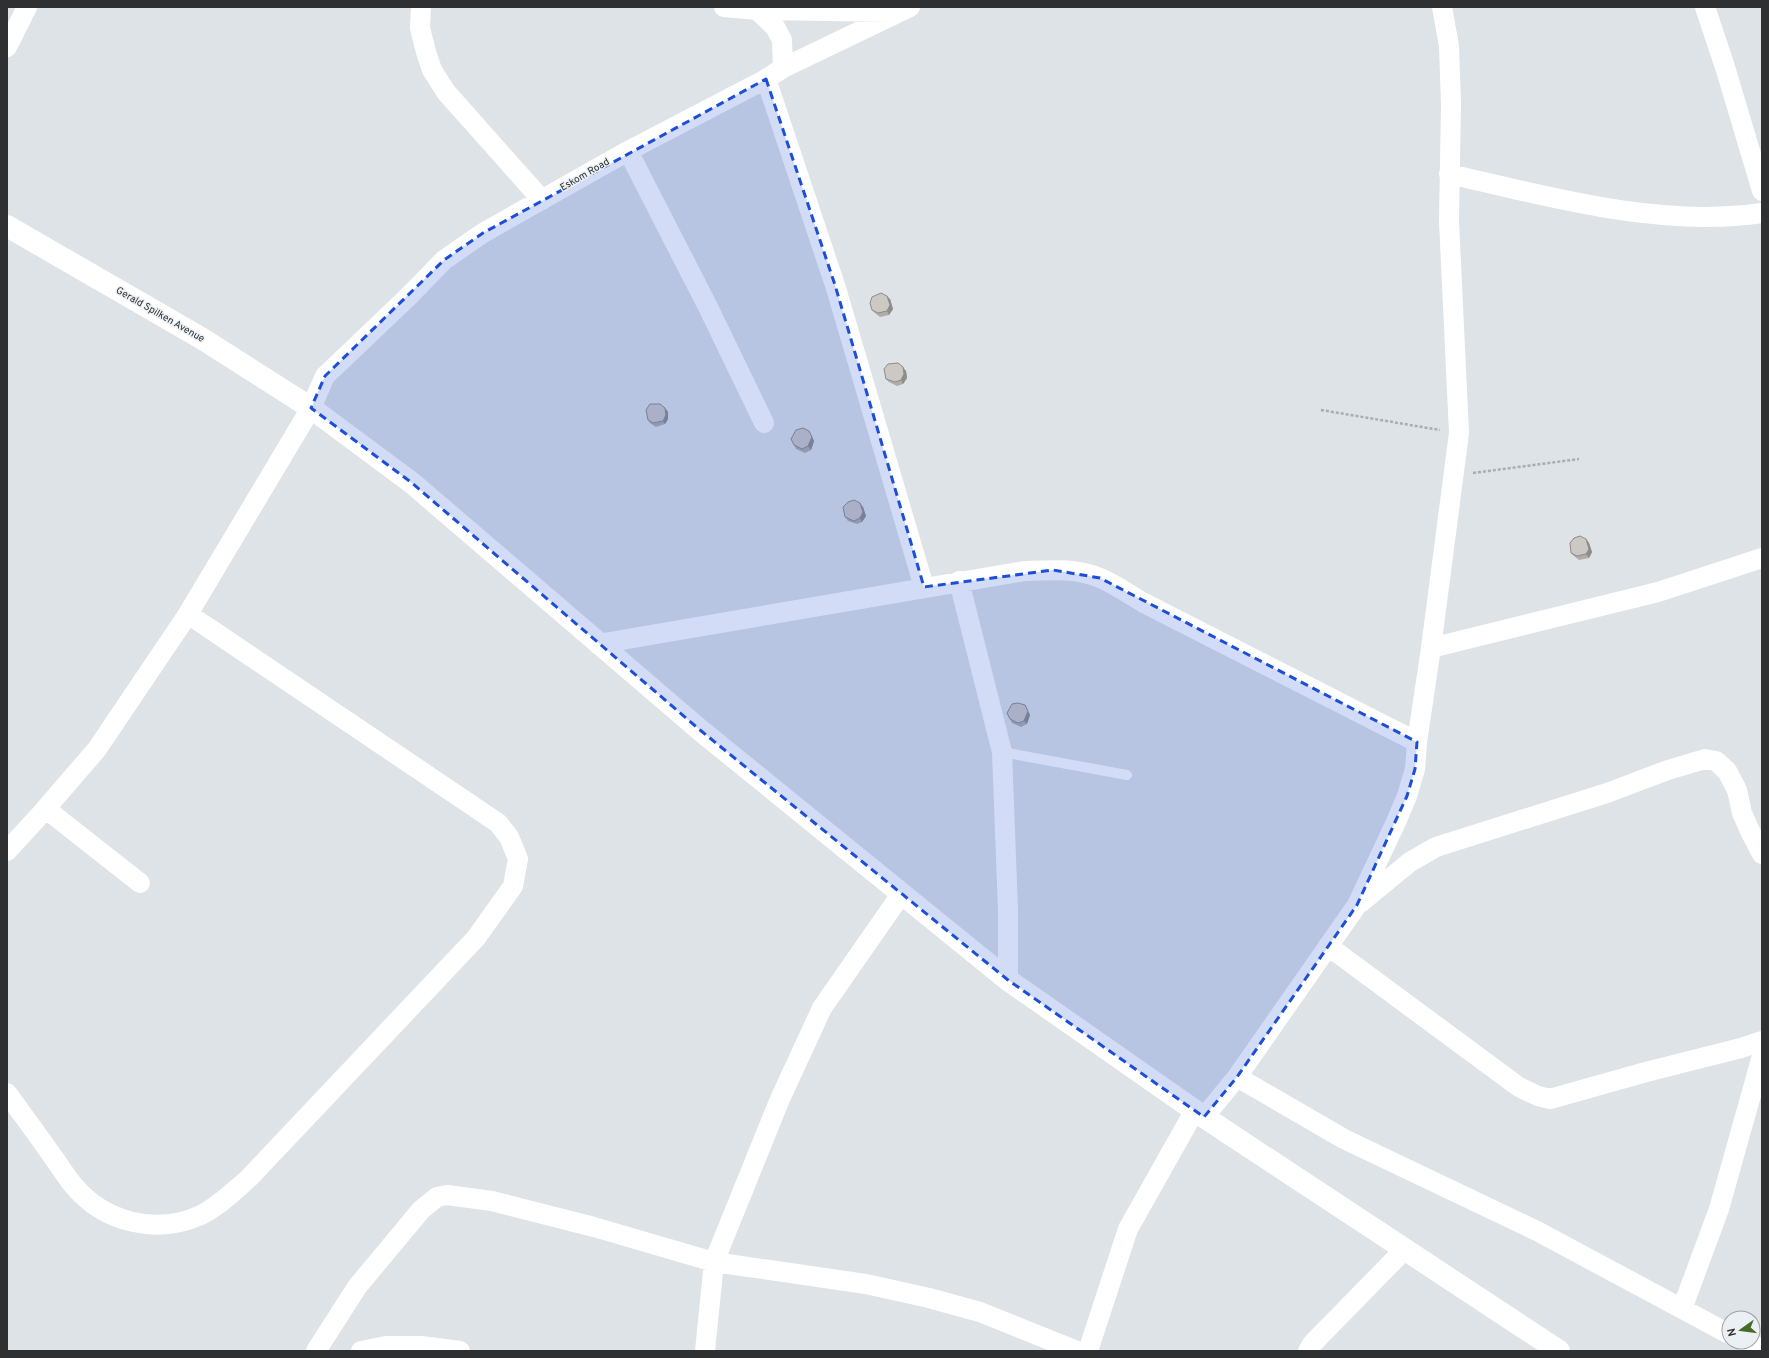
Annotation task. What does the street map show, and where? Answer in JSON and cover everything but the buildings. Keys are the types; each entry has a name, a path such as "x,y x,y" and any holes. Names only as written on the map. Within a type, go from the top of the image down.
{"street":[{"path":"7,47 27,7"},
{"path":"421,7 420,28 426,52 436,76 446,92 542,200"},
{"path":"724,7 757,10 905,10"},
{"path":"1088,1351 1128,1229 1200,1114 1237,1078 1357,905 1407,796 1415,769 1417,742 1431,648 1458,433 1449,221 1451,104 1449,46 1442,7"},
{"path":"1705,7 1725,67 1762,191"},
{"path":"757,10 774,27 782,40 783,68"},
{"name":"Eskom Road","path":"7,851 46,809 97,749 188,614 311,408 325,376 409,296 444,260 483,232 628,151 766,79 783,68 905,10"},
{"path":"766,79 834,285 924,587"},
{"path":"628,151 708,307 764,423"},
{"path":"1449,174 1569,201 1644,213 1694,217 1738,216 1762,213"},
{"name":"Gerald Spilken Avenue","path":"7,226 201,338 311,408 412,483 700,730 1008,980 1200,1114 1559,1351"},
{"path":"1431,648 1658,592 1762,558"},
{"path":"598,644 959,581 1026,571 1075,571 1100,578 1144,603 1417,742"},
{"path":"959,581 1002,752 1007,876 1008,980"},
{"path":"7,1093 75,1187 98,1208 123,1220 144,1225 175,1222 200,1215 223,1201 249,1178 476,938 513,886 518,859 509,837 498,823 188,614"},
{"path":"1357,905 1410,862 1436,847 1600,796 1668,770 1705,759 1716,761 1726,771 1736,790 1742,813 1762,854"},
{"path":"46,809 140,883"},
{"path":"705,1351 714,1262 780,1100 822,1008 902,893"},
{"path":"1328,946 1519,1087 1538,1096 1550,1099 1646,1072 1741,1048 1762,1041"},
{"path":"1682,1309 1719,1209 1762,1056"},
{"path":"1237,1078 1344,1139 1537,1231 1721,1330"},
{"path":"316,1351 357,1287 421,1210 437,1197 455,1196 492,1202 594,1227 714,1262 866,1284 929,1298 980,1312 1076,1351"},
{"path":"1308,1351 1312,1344 1348,1306 1405,1249"},
{"path":"361,1351 386,1346 420,1346 460,1351"}],"lane":[{"path":"1002,752 1127,776"}],"path":[{"path":"1321,410 1458,433"},
{"path":"1453,475 1579,459"}],"highlighted area":[{"path":"766,79 835,285 924,587 1053,570 1100,578 1417,742 1415,769 1407,796 1357,905 1237,1077 1204,1117 1008,980 700,730 412,483 311,408 325,376 444,260 483,233"}]}
